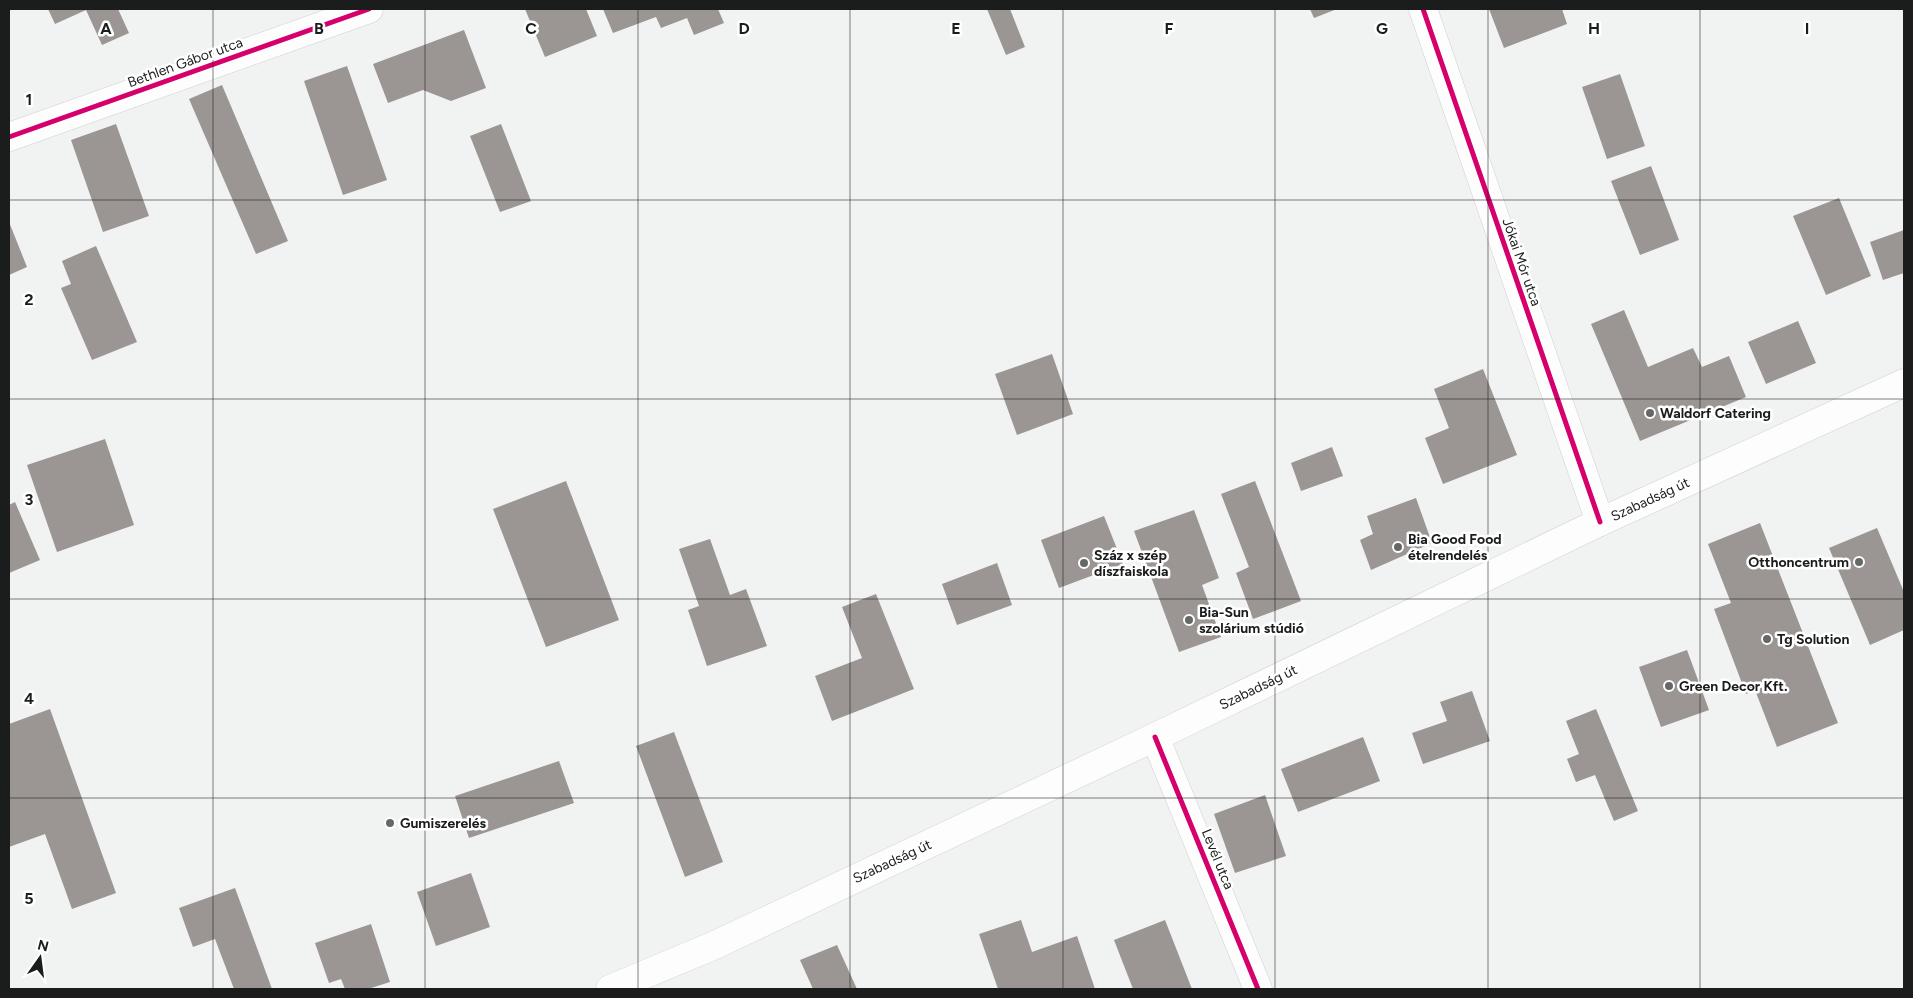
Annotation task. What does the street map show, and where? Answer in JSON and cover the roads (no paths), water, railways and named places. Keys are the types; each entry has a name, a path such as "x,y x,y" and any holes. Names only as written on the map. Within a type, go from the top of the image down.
{"main road":[{"name":"Bethlen Gábor utca","path":"9,137 369,9"},
{"name":"Jókai Mór utca","path":"1423,9 1600,522"},
{"name":"Szabadság út","path":"610,989 715,945 1156,737 1600,522 1904,383"},
{"name":"Levél utca","path":"1156,737 1258,989"}],"place":[{"name":"Waldorf Catering","path":"1650,413"},
{"name":"Bia Good Food ételrendelés","path":"1398,547"},
{"name":"Otthoncentrum","path":"1859,562"},
{"name":"Száz x szép díszfaiskola","path":"1084,563"},
{"name":"Bia-Sun szolárium stúdió","path":"1189,620"},
{"name":"Tg Solution","path":"1767,639"},
{"name":"Green Decor Kft.","path":"1669,686"},
{"name":"Gumiszerelés","path":"390,823"}]}
